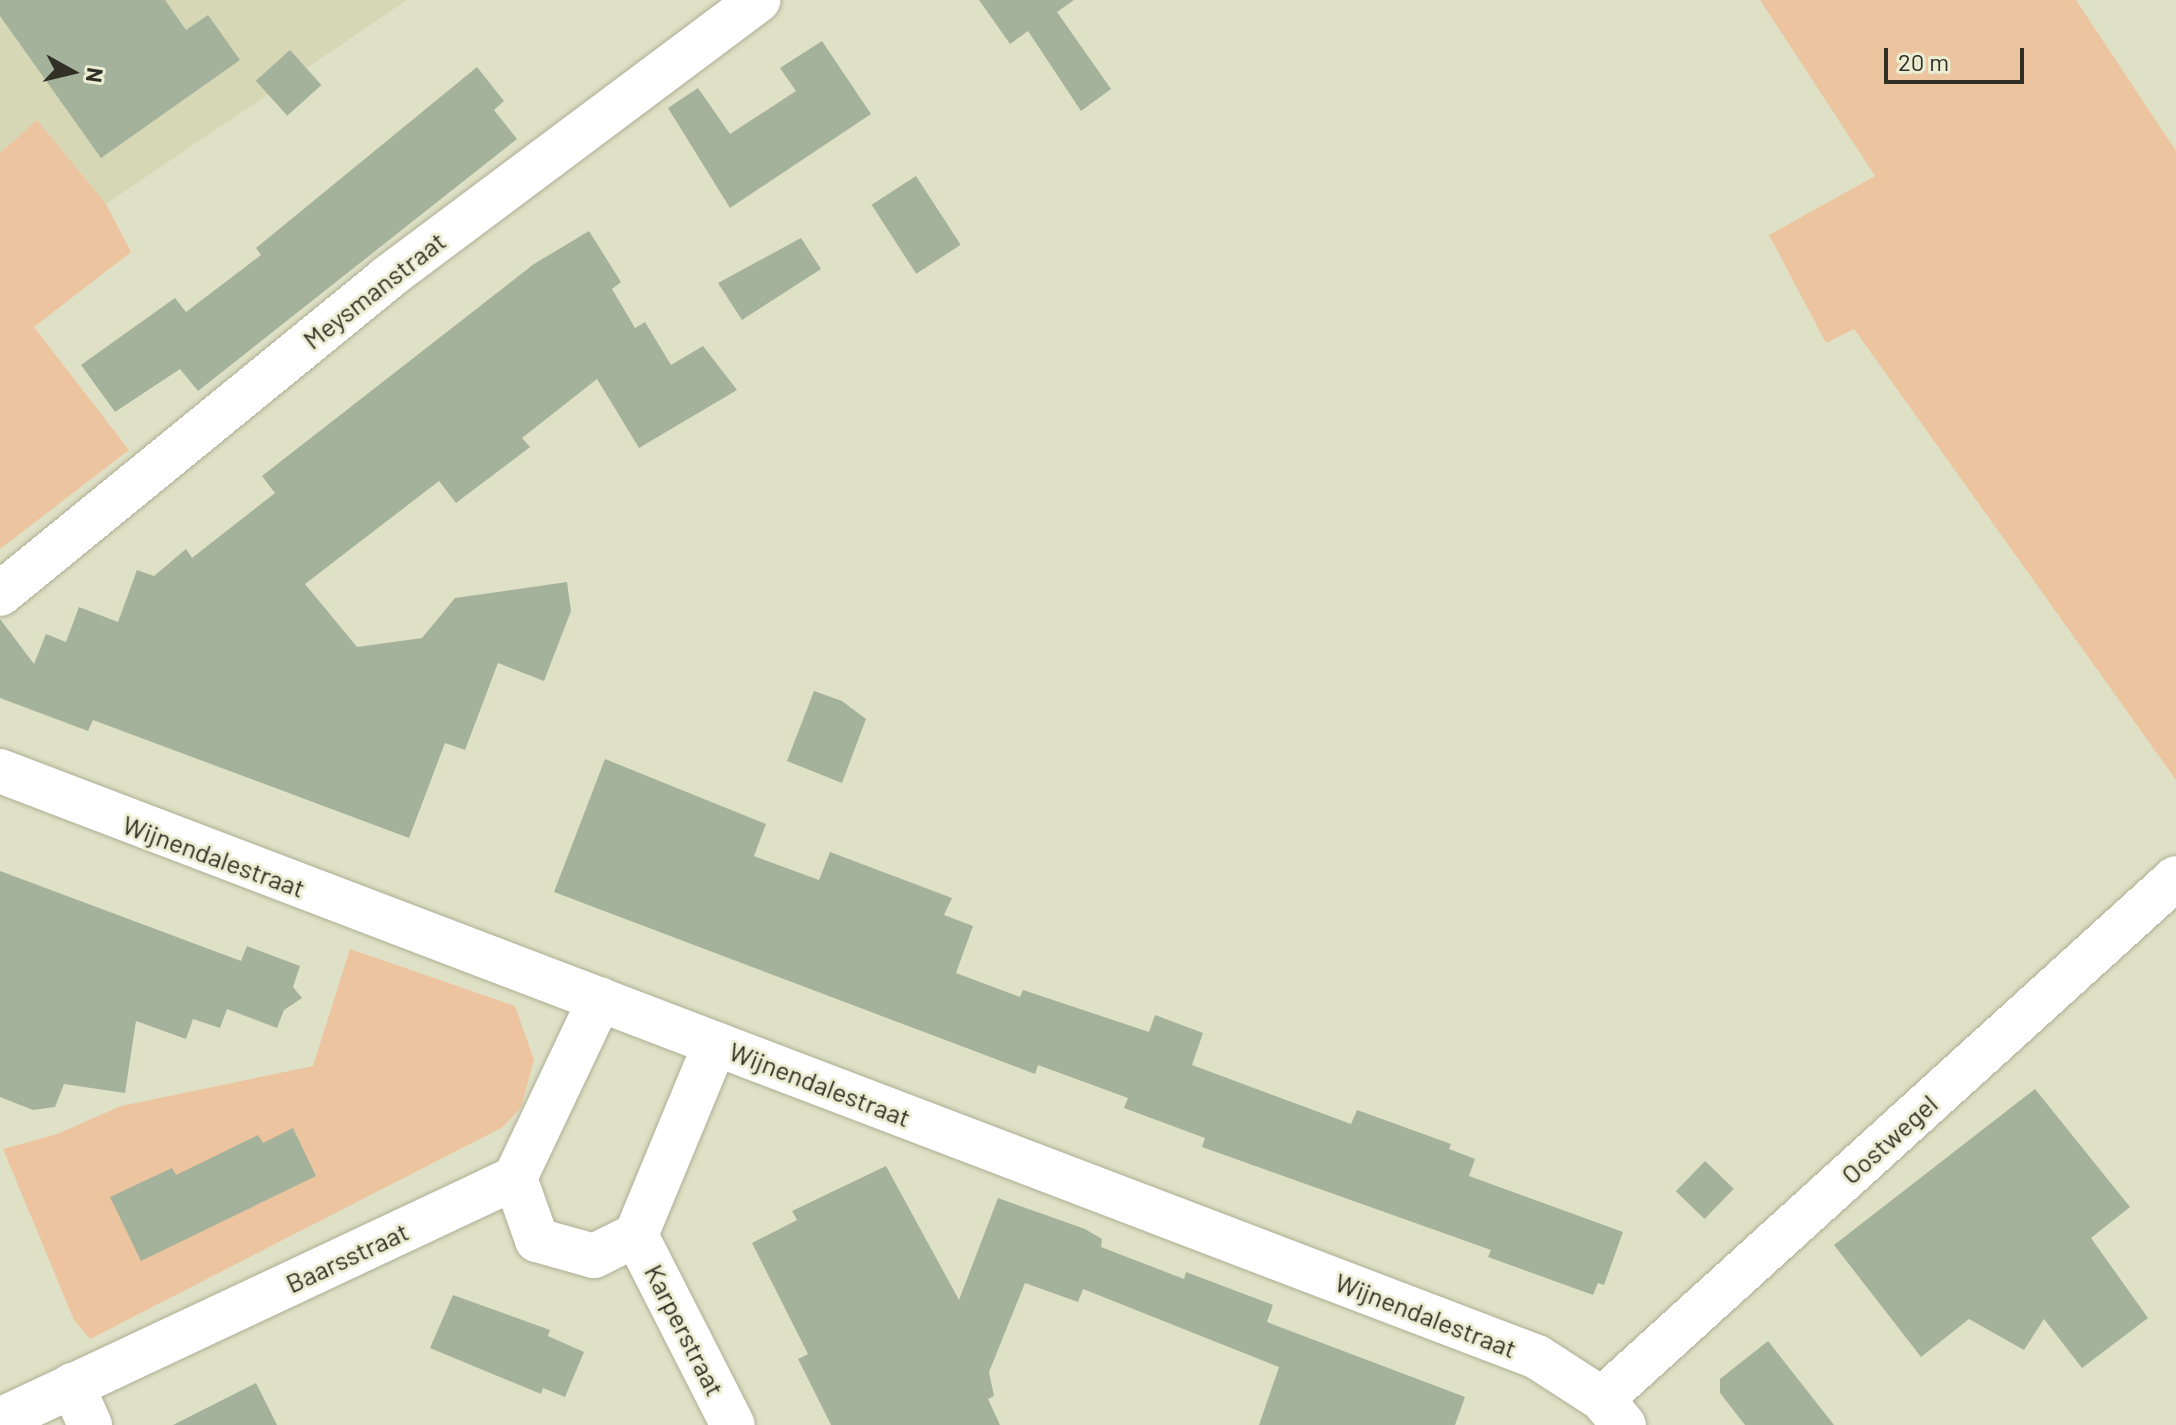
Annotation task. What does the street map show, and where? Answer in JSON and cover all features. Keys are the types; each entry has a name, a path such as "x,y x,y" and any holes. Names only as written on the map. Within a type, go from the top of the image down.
{"street":[{"name":"Meysmanstraat","path":"0,594 387,278 759,0"},
{"name":"Wijnendalestraat","path":"0,771 1537,1357 1613,1412"},
{"name":"Oostwegel","path":"1613,1412 2176,878"},
{"path":"515,1178 600,999"},
{"name":"Karperstraat","path":"515,1178 537,1240 594,1256 636,1235 715,1044"},
{"name":"Baarsstraat","path":"0,1420 515,1178"},
{"name":"Karperstraat","path":"636,1235 733,1425"},
{"path":"72,1385 90,1425"}],"shaded area":[{"path":"0,0 407,0 106,204 37,120 0,153"},
{"path":"1760,0 2076,0 2176,151 2176,780 1854,329 1826,343 1769,235 1875,176"},
{"path":"37,120 106,204 131,252 34,327 129,450 0,549 0,153"},
{"path":"350,949 515,1006 534,1060 521,1107 503,1127 90,1339 74,1320 3,1149 57,1134 121,1106 313,1066"}],"building":[{"path":"0,0 165,0 186,30 208,15 240,60 101,158 0,16"},
{"path":"979,0 1074,0 1057,12 1111,89 1081,111 1028,31 1010,44"},
{"path":"822,41 871,114 730,208 668,108 698,88 730,134 796,91 780,68"},
{"path":"290,50 321,85 287,116 256,81"},
{"path":"477,67 504,101 494,110 517,139 198,391 180,369 115,412 81,365 175,298 186,312 261,255 256,248"},
{"path":"916,176 961,245 916,274 872,205"},
{"path":"589,231 621,282 612,289 635,328 645,322 671,365 703,346 737,390 639,448 597,379 522,438 530,447 456,503 439,481 305,584 357,647 422,638 455,598 567,582 571,611 544,681 498,663 465,750 445,743 409,838 93,720 88,731 0,698 0,619 34,664 46,634 66,642 79,607 118,622 137,570 154,576 186,549 192,558 275,493 262,476 534,264"},
{"path":"801,238 821,269 742,320 718,283"},
{"path":"814,691 842,701 866,719 842,783 787,761"},
{"path":"605,759 766,824 754,856 819,880 830,852 952,898 944,915 973,926 956,973 1020,997 1023,990 1149,1032 1155,1015 1203,1033 1192,1065 1351,1124 1357,1110 1451,1144 1449,1149 1475,1159 1469,1176 1623,1232 1604,1285 1598,1283 1593,1295 1488,1257 1491,1250 1202,1147 1205,1138 1124,1108 1128,1098 1038,1065 1035,1074 554,892"},
{"path":"0,871 241,961 247,946 300,966 293,987 302,998 284,1010 277,1028 227,1009 220,1028 193,1019 186,1039 136,1021 125,1093 64,1084 55,1107 33,1110 0,1097"},
{"path":"2035,1089 2130,1207 2091,1238 2148,1318 2082,1368 2044,1319 2024,1350 1969,1319 1921,1357 1834,1245"},
{"path":"293,1128 316,1176 141,1261 110,1197 172,1168 176,1175 258,1135 263,1143"},
{"path":"1705,1161 1734,1189 1705,1219 1676,1191"},
{"path":"886,1166 959,1300 998,1198 1085,1229 1102,1239 1101,1247 1184,1279 1186,1272 1273,1305 1267,1322 1465,1397 1455,1425 1259,1425 1279,1367 1083,1289 1078,1302 1025,1283 989,1372 994,1396 988,1399 1000,1425 831,1425 798,1359 808,1354 752,1243 797,1220 792,1211"},
{"path":"453,1295 550,1330 548,1336 584,1352 565,1397 543,1388 541,1394 430,1348"},
{"path":"1768,1341 1834,1425 1745,1425 1720,1393 1720,1379"},
{"path":"256,1383 277,1425 173,1425"}]}
